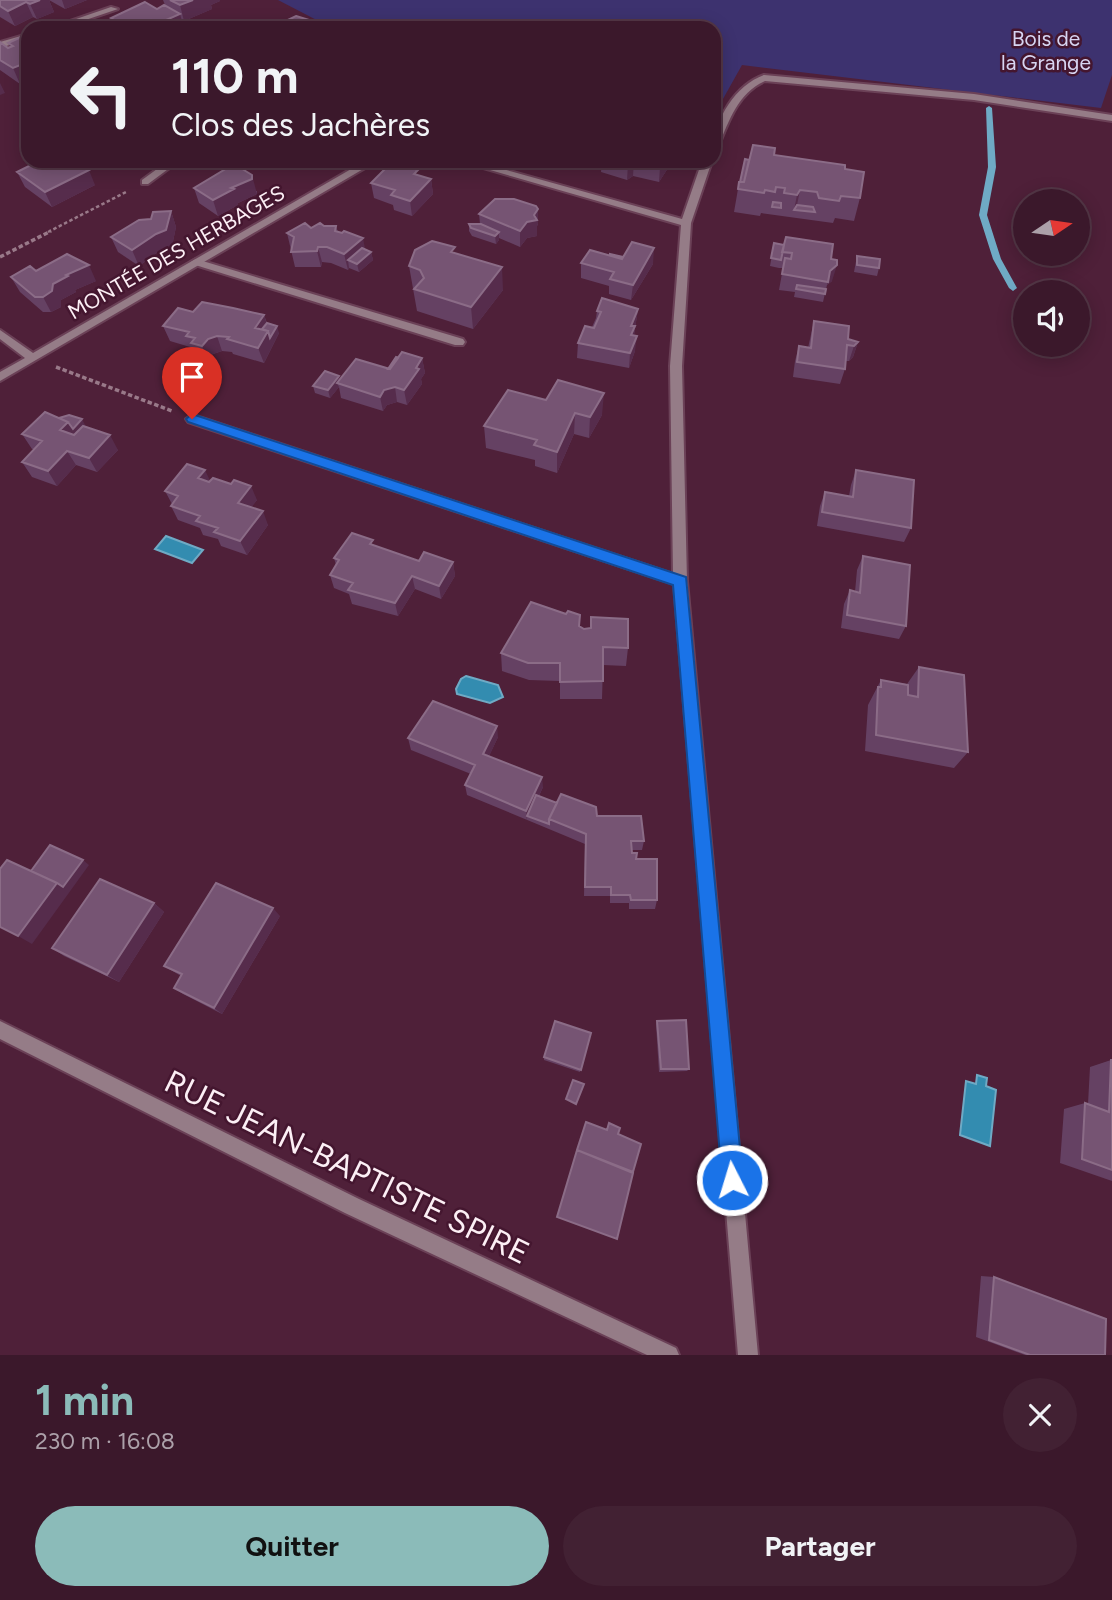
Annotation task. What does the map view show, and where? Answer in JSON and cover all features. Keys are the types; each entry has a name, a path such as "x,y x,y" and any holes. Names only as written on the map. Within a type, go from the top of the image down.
{"street":[{"path":"76,21 114,9"},
{"path":"0,45 21,38"},
{"path":"721,132 742,93 751,82 764,78 974,97 1112,118"},
{"path":"145,182 164,168"},
{"name":"MONTÉE DES HERBAGES","path":"0,377 360,168"},
{"path":"489,168 686,223"},
{"path":"705,168 686,223 676,366 680,581 748,1355"},
{"path":"196,262 459,342"},
{"path":"0,334 31,357"},
{"path":"192,419 680,581"},
{"name":"RUE JEAN-BAPTISTE SPIRE","path":"0,1030 352,1206 661,1353"}],"path":[{"path":"0,257 145,182"},
{"path":"31,357 192,419"}],"green space":[{"name":"Bois de la Grange","path":"278,0 1112,0 1112,75 1101,108 742,65 721,102 721,21 318,21"}],"water":[{"path":"166,536 203,550 192,563 155,549"},
{"path":"466,676 498,685 503,697 490,703 457,694 456,689 461,679"},
{"path":"977,1075 987,1078 986,1086 996,1090 990,1146 960,1135 966,1081 976,1084"}],"building":[{"path":"0,0 40,0 30,4 26,2 8,11 0,6"},
{"path":"170,0 193,0 180,5"},
{"path":"145,2 157,9 164,5 180,14 164,21 116,21 111,18"},
{"path":"296,16 313,21 286,21"},
{"path":"21,37 21,65 13,68 0,60 0,42 8,48 13,46 8,43"},
{"path":"753,145 775,148 774,155 845,165 845,169 864,172 860,198 841,196 839,201 819,198 817,192 800,190 797,195 784,193 785,188 776,187 775,192 765,190 764,193 738,189 739,182 744,182"},
{"path":"745,159 749,160 744,182 740,182"},
{"path":"25,168 89,170 45,192 17,172"},
{"path":"227,168 241,168 252,175 252,179 213,200 194,188"},
{"path":"386,168 412,168 418,170 414,174 431,179 410,201 391,195 395,190 371,183"},
{"path":"495,199 514,199 536,206 538,209 534,215 537,220 527,222 520,231 479,214"},
{"path":"773,202 781,203 781,208 772,207"},
{"path":"797,205 813,207 815,212 794,210"},
{"path":"171,211 166,230 132,250 111,237 139,220 151,219 153,212"},
{"path":"305,223 311,228 320,223 324,226 336,226 335,231 344,231 363,238 344,254 327,247 318,247 317,251 291,252 294,237 287,233"},
{"path":"469,224 481,224 499,232 495,236 471,228"},
{"path":"786,237 833,244 831,259 837,260 837,265 830,271 828,282 782,274 785,258 791,259 792,253 782,252"},
{"path":"432,241 455,247 451,252 502,267 471,307 414,289 424,278 420,270 409,266 415,250"},
{"path":"632,242 654,248 633,285 610,279 614,272 581,263 590,250 622,259"},
{"path":"774,243 784,245 781,260 771,258"},
{"path":"362,248 371,252 357,264 348,260"},
{"path":"67,254 89,265 53,284 52,291 43,297 35,297 11,277 30,266 36,271"},
{"path":"857,256 880,259 879,268 857,265"},
{"path":"797,285 826,289 825,294 796,289"},
{"path":"602,298 638,309 631,326 635,326 631,335 637,336 630,353 578,343 585,326 594,328 601,312 597,311"},
{"path":"202,302 264,315 255,328 268,331 258,348 227,339 229,337 217,336 208,339 202,346 191,343 195,338 186,336 189,332 163,326 178,308 193,312"},
{"path":"814,321 849,326 848,339 858,342 854,346 847,345 845,369 797,362 799,346 811,348"},
{"path":"267,323 277,326 270,338 268,331 262,329"},
{"path":"402,352 422,358 416,368 419,369 404,390 395,387 384,390 380,397 337,383 356,359 390,369"},
{"path":"325,371 339,376 328,390 313,386"},
{"path":"558,380 604,393 590,417 575,413 557,452 534,445 537,440 484,426 508,390 546,400"},
{"path":"45,412 68,422 60,430 74,435 83,426 110,435 89,458 67,451 48,471 22,462 42,441 22,434"},
{"path":"69,415 82,419 73,429 68,422 59,418"},
{"path":"187,464 205,470 198,478 209,482 213,478 231,484 234,480 251,486 238,503 263,511 240,541 214,532 218,528 196,521 200,516 171,506 178,496 165,491"},
{"path":"856,470 914,480 911,528 822,512 825,492 853,497"},
{"path":"352,533 373,540 370,544 419,561 424,552 453,562 439,586 412,576 395,603 348,590 353,583 330,575 339,560 334,558"},
{"path":"863,556 910,565 906,626 847,615 850,590 860,593"},
{"path":"531,602 566,614 568,611 580,615 579,626 584,629 591,628 591,617 628,619 628,648 603,647 603,681 560,682 560,663 528,663 501,653"},
{"path":"919,667 964,675 968,752 876,735 878,687 881,687 881,680 908,685 908,695 918,697"},
{"path":"433,701 497,726 483,754 542,777 526,811 465,785 475,765 408,738"},
{"path":"561,794 596,807 597,816 641,816 644,841 631,841 632,853 637,853 636,859 657,859 657,900 631,900 630,895 611,895 611,887 585,887 586,834 549,819"},
{"path":"536,795 557,803 549,824 527,816"},
{"path":"50,845 83,860 63,887 31,871"},
{"path":"7,860 57,883 18,936 0,927 0,869"},
{"path":"100,879 154,903 107,975 52,948"},
{"path":"216,883 273,908 214,1008 174,988 182,974 164,966"},
{"path":"686,1020 689,1069 661,1069 657,1021"},
{"path":"555,1021 591,1033 581,1070 544,1057"},
{"path":"1111,1060 1112,1170 1082,1159 1085,1103 1109,1112"},
{"path":"573,1080 584,1084 576,1104 566,1099"},
{"path":"586,1122 607,1130 609,1123 620,1128 618,1134 641,1144 633,1172 577,1150"},
{"path":"577,1150 633,1173 617,1239 557,1217"},
{"path":"994,1277 1106,1319 1105,1355 1030,1355 989,1340"}],"waterway":[{"path":"989,108 992,167 983,215 997,259 1013,288"}],"route":[{"path":"192,419 680,581 732,1180"}]}
